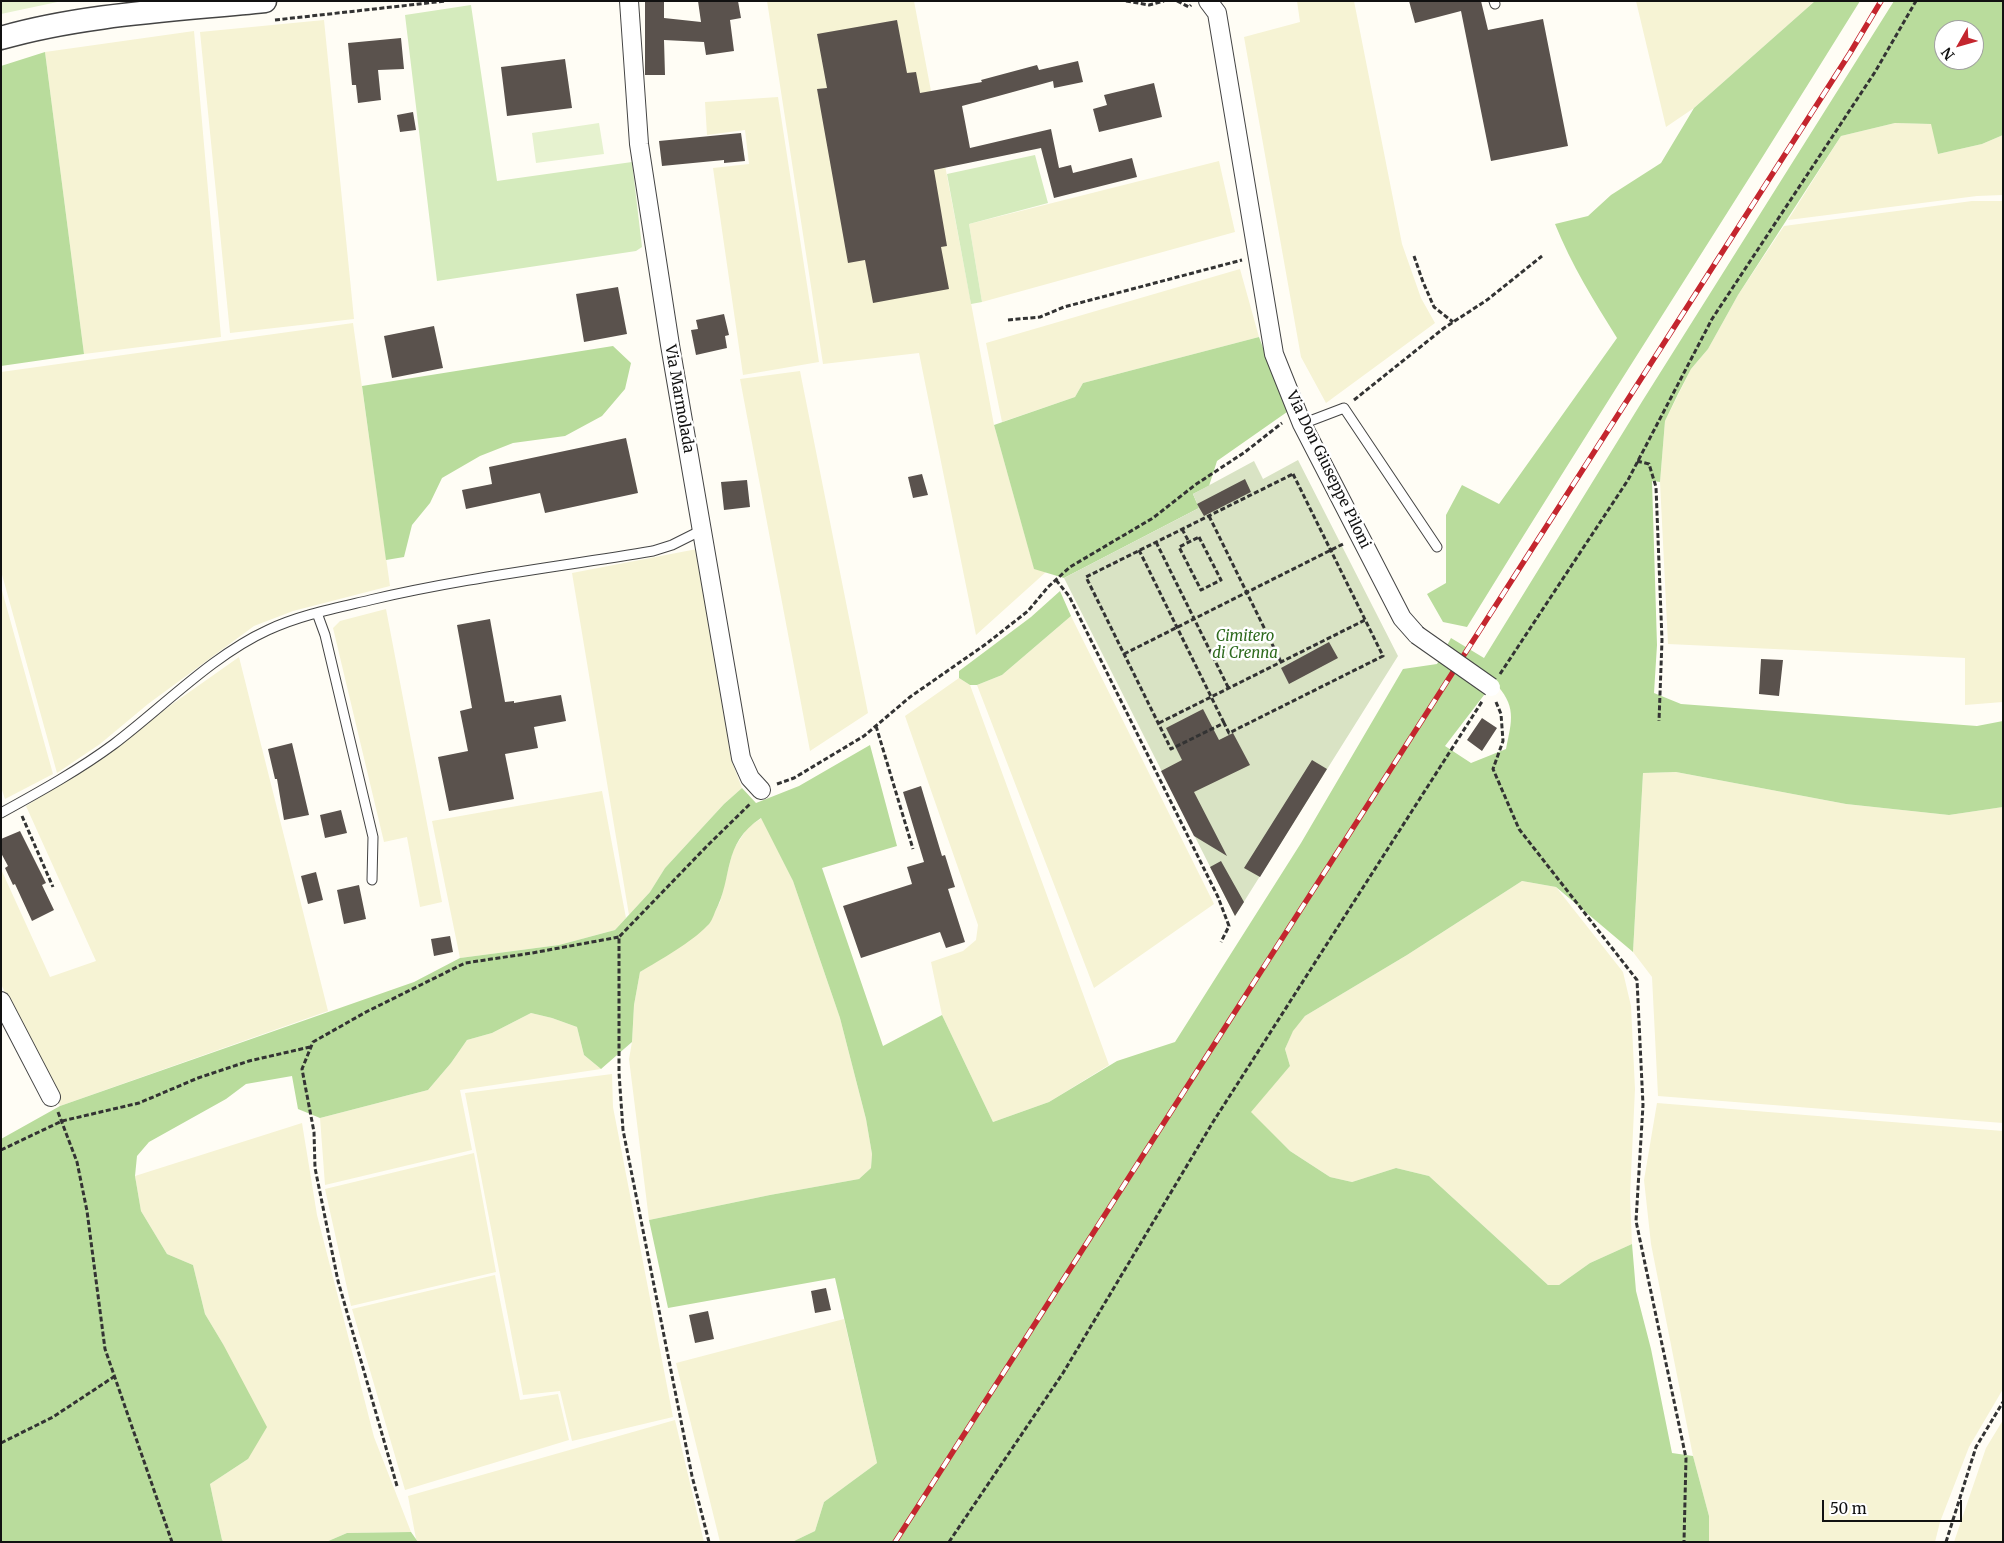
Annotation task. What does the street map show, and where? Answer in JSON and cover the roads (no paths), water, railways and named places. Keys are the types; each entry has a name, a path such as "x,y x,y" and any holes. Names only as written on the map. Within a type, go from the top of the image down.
{"street":[{"path":"1,38 33,29 71,23 265,1"},
{"name":"Via Marmolada","path":"629,1 639,144 670,345 741,758 750,778 761,790"},
{"name":"Via Don Giuseppe Piloni","path":"1208,1 1217,13 1274,354 1300,420 1402,618 1417,635 1491,687"},
{"path":"1,1001 50,1098"}],"lane":[{"path":"1300,420 1344,408 1437,547"},
{"path":"1,813 114,744 239,645 269,629 317,613 421,588 652,551 702,530"},
{"path":"317,613 373,837 372,880"}],"railway":[{"path":"895,1542 1850,53 1881,1"}],"park label":[{"name":"Cimitero di Crenna","path":"1245,646"}]}
